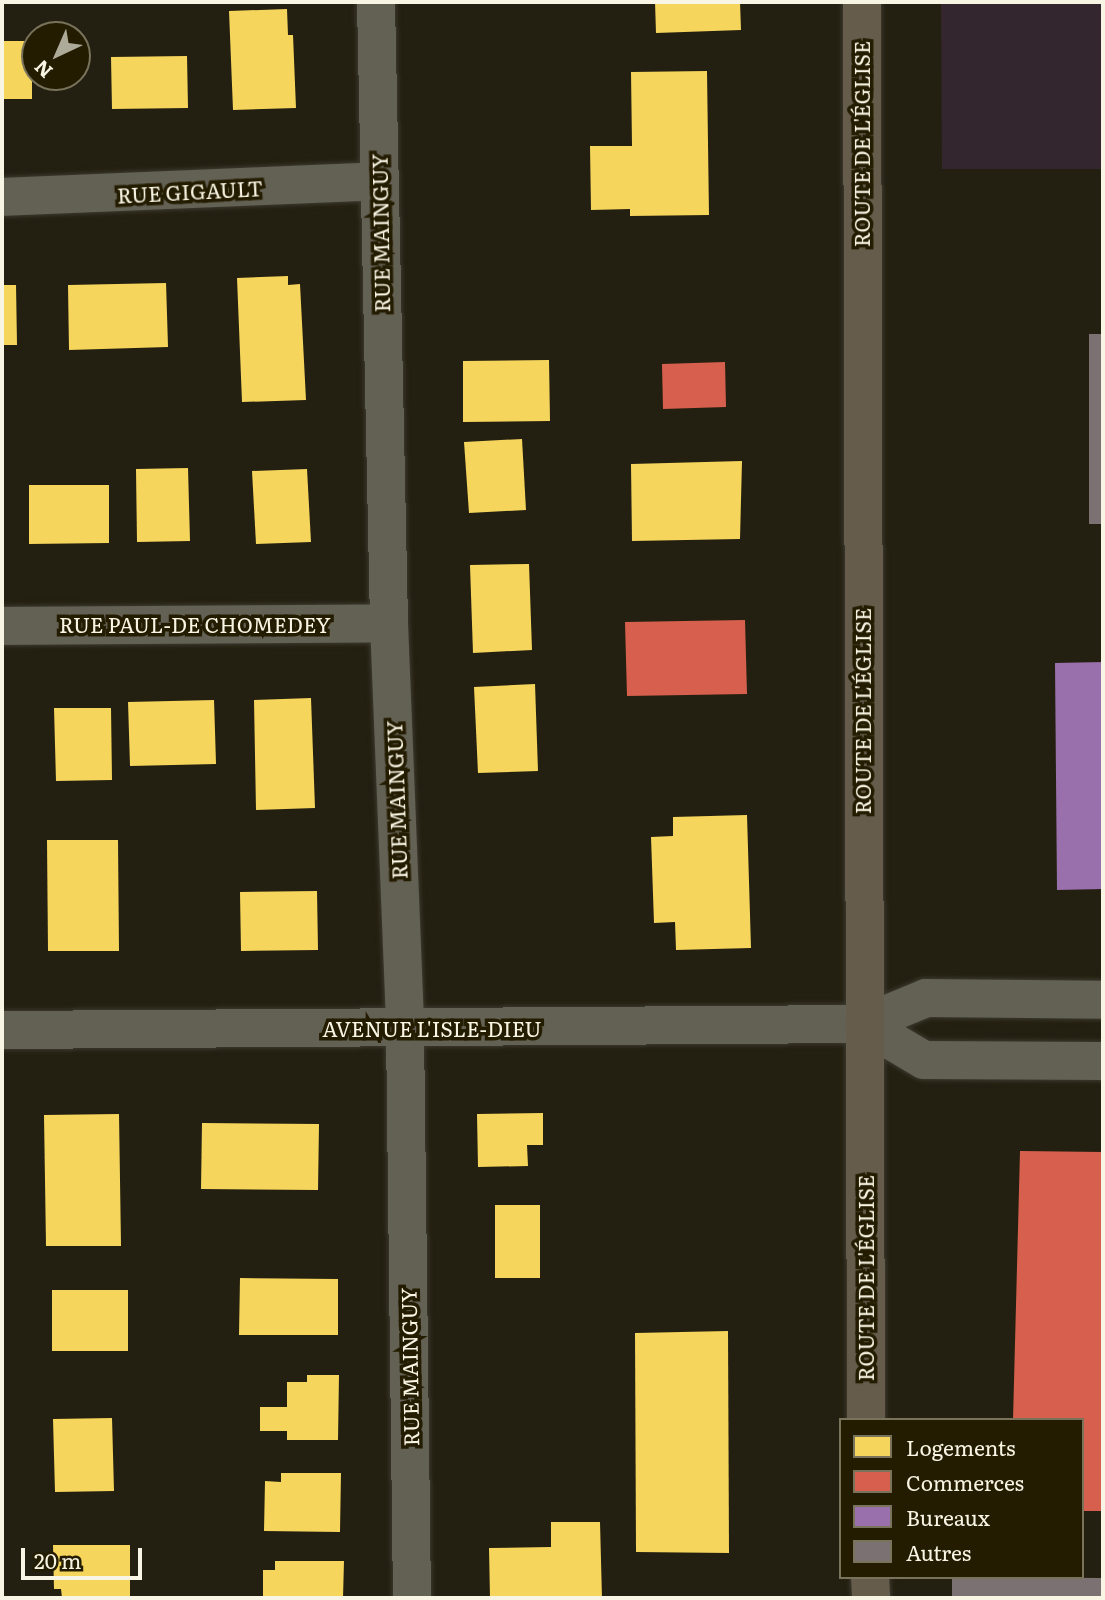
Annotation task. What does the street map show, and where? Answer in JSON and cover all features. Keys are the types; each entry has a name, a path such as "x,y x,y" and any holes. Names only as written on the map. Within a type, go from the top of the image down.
{"main road":[{"name":"ROUTE DE L'ÉGLISE","path":"862,2 866,1418"},
{"path":"870,1579 871,1598"}],"street":[{"name":"RUE MAINGUY","path":"376,2 389,623 405,1028 412,1598"},
{"name":"RUE GIGAULT","path":"2,197 378,181"},
{"name":"RUE PAUL-DE CHOMEDEY","path":"2,626 389,623"},
{"path":"863,1024 926,999 1103,1000"},
{"path":"863,1024 924,1060 1103,1061"},
{"name":"AVENUE L'ISLE-DIEU","path":"2,1030 863,1024"}],"shaded area":[{"path":"941,2 1103,2 1103,169 942,169"}],"building: Logements":[{"path":"655,2 740,2 741,30 656,33"},
{"path":"287,9 288,35 293,35 296,108 233,110 229,11"},
{"path":"2,41 21,41 21,91 32,91 32,99 2,99"},
{"path":"187,56 188,108 112,109 111,57"},
{"path":"707,71 709,215 630,216 630,209 591,210 590,146 632,146 631,72"},
{"path":"288,276 288,285 300,284 306,400 242,402 237,278"},
{"path":"166,283 168,347 69,350 68,285"},
{"path":"2,285 16,285 17,345 2,345"},
{"path":"549,360 550,421 463,422 463,361"},
{"path":"522,439 526,510 469,513 464,442"},
{"path":"742,461 740,539 632,541 631,464"},
{"path":"188,468 190,541 137,542 136,469"},
{"path":"307,469 311,542 256,544 252,471"},
{"path":"29,485 109,485 109,543 29,544"},
{"path":"529,564 532,650 473,653 470,565"},
{"path":"535,684 538,771 478,773 474,687"},
{"path":"311,698 315,808 256,810 254,700"},
{"path":"214,700 216,764 130,766 128,702"},
{"path":"54,708 111,708 112,780 56,781"},
{"path":"747,815 751,948 676,950 675,922 654,923 651,837 673,836 673,817"},
{"path":"47,840 118,840 119,951 48,951"},
{"path":"317,891 318,950 241,951 240,892"},
{"path":"543,1113 543,1145 527,1145 528,1166 478,1167 477,1114"},
{"path":"119,1114 121,1246 46,1246 44,1115"},
{"path":"202,1123 319,1124 318,1190 201,1189"},
{"path":"495,1205 540,1205 540,1278 495,1278"},
{"path":"240,1278 338,1279 338,1335 239,1335"},
{"path":"52,1290 128,1290 128,1351 52,1351"},
{"path":"728,1331 729,1553 636,1552 635,1333"},
{"path":"307,1375 339,1375 338,1440 287,1440 287,1431 260,1431 260,1407 287,1407 287,1382 307,1382"},
{"path":"112,1418 114,1491 55,1492 53,1419"},
{"path":"281,1473 341,1473 340,1532 264,1531 265,1481 281,1482"},
{"path":"551,1522 600,1522 602,1598 490,1598 489,1548 551,1547"},
{"path":"53,1545 130,1545 130,1598 62,1598 61,1589 54,1589"},
{"path":"275,1561 344,1561 343,1598 263,1598 263,1570 275,1570"}],"building: Commerces":[{"path":"725,362 726,407 663,409 662,364"},
{"path":"745,620 747,694 627,696 625,622"},
{"path":"1020,1151 1103,1152 1103,1511 1084,1511 1084,1418 1013,1418"}],"building: Bureaux":[{"path":"1103,662 1103,889 1057,890 1055,663"}],"building: Autres":[{"path":"1089,334 1103,334 1103,524 1089,524"},
{"path":"1103,1578 1103,1598 952,1598 952,1579"}]}
